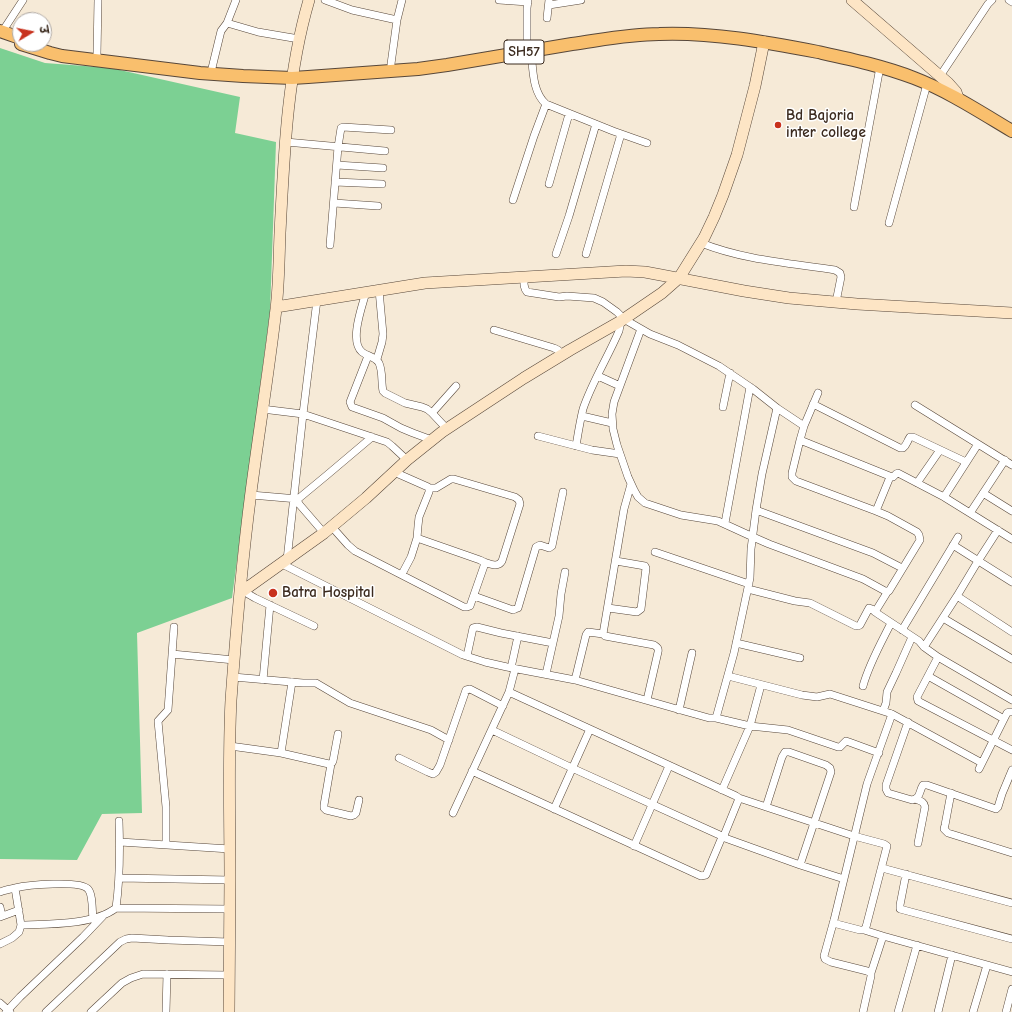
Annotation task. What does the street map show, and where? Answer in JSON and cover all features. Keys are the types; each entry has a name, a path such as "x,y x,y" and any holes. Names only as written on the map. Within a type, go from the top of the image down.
{"main road":[{"name":"SH57","path":"47,52 69,57 200,73 293,75 418,69 447,65 619,31 656,28 704,30 757,35 795,42 837,51 895,67 915,74 1012,124"},
{"path":"1,34 12,36"},
{"name":"SH57","path":"1,34 12,40"},
{"name":"SH57","path":"52,48 96,55 200,67 293,75 307,71 391,64 529,49 621,36 658,34 705,35 764,42 837,56 901,73 957,95 1012,131"}],"street":[{"path":"1,34 23,0"},
{"path":"96,55 98,0"},
{"path":"212,68 218,39 236,0"},
{"path":"229,1012 230,746 234,660 251,494 276,307 282,181 293,75 302,23 309,0"},
{"path":"325,0 352,10 397,20"},
{"path":"391,64 397,20 402,0"},
{"path":"499,0 528,1 529,49 537,88 542,101 569,114 647,144"},
{"path":"547,18 549,3 581,0"},
{"path":"852,0 948,83 957,95"},
{"path":"940,76 992,0"},
{"path":"226,23 258,32 299,39"},
{"path":"242,592 328,530 366,498 407,460 447,429 562,354 622,320 662,293 679,278 701,243 714,217 737,155 755,86 764,42"},
{"path":"854,208 880,67"},
{"path":"888,223 927,84"},
{"path":"513,200 546,104"},
{"path":"549,184 569,114"},
{"path":"556,254 569,216 596,124"},
{"path":"330,245 338,147 341,128 391,130"},
{"path":"586,254 621,134"},
{"path":"286,142 385,151"},
{"path":"337,165 383,168"},
{"path":"335,182 382,184"},
{"path":"334,203 378,206"},
{"path":"701,243 738,255 774,262 835,270 840,273 841,277 836,302"},
{"path":"276,307 425,283 626,271 645,272 744,292 789,298 1012,313"},
{"path":"524,277 524,286 527,292 559,297 567,296 594,298 603,302 617,312 622,320 650,334 678,345 730,372 777,408 804,426"},
{"path":"377,360 383,334 379,290"},
{"path":"366,292 356,332 357,345 360,350 377,360 381,368 382,389 385,393 405,403 422,407 432,413 447,429"},
{"path":"284,562 295,499 303,414 317,300"},
{"path":"576,446 582,416 590,392 619,331 622,320"},
{"path":"641,329 614,402 612,414 614,434 620,454 631,484 638,497 650,505 681,515 711,519 725,523 753,537 863,579 885,591 888,591"},
{"path":"494,330 554,348 562,354"},
{"path":"368,356 350,402 352,407 383,418 407,431 432,440"},
{"path":"723,407 730,372"},
{"path":"598,376 620,386"},
{"path":"432,413 456,386"},
{"path":"725,523 750,387"},
{"path":"818,393 804,426 792,478 796,481 876,511 904,524 917,532 919,535 920,540 875,612"},
{"path":"813,404 900,448 903,448 910,437 913,437 966,462"},
{"path":"915,405 1012,464"},
{"path":"716,718 728,676 749,586 751,549 756,510 762,474 777,408"},
{"path":"262,409 303,414 387,442 407,460"},
{"path":"582,416 612,422"},
{"path":"538,436 592,450 620,454"},
{"path":"251,494 295,499 327,475 372,437"},
{"path":"800,440 890,477 893,477 898,473 944,497 1012,539"},
{"path":"944,497 978,444"},
{"path":"917,483 940,450"},
{"path":"970,513 1005,460"},
{"path":"394,472 429,488 436,488 451,479 454,479 519,500 520,504 502,561 497,566 417,538"},
{"path":"876,511 890,477"},
{"path":"603,634 624,509 631,484"},
{"path":"402,574 411,557 417,538 419,517 429,492 429,488"},
{"path":"474,596 513,610 518,608 536,547 540,545 549,548 552,546 563,492"},
{"path":"983,493 1012,511"},
{"path":"295,499 328,530 356,551 464,607 470,606 484,566 484,562"},
{"path":"756,510 872,553 902,568"},
{"path":"924,647 998,530"},
{"path":"902,630 958,537"},
{"path":"953,545 1012,582"},
{"path":"655,552 795,601 810,602 856,626 860,625 869,608 872,609 938,657 1012,700"},
{"path":"608,608 637,612 641,609 645,566 641,564 616,561"},
{"path":"284,562 456,651 485,662 575,680 709,718 716,718 750,726 788,730 838,747 846,741 879,753"},
{"path":"546,674 559,616 565,572"},
{"path":"242,592 314,626"},
{"path":"957,596 1012,632"},
{"path":"263,680 270,605"},
{"path":"943,618 1012,660"},
{"path":"863,686 871,665 891,623"},
{"path":"166,845 166,807 158,721 168,710 174,627"},
{"path":"467,656 474,627 553,643"},
{"path":"575,680 588,632 654,645 657,647 658,652 647,700"},
{"path":"453,813 509,692 518,636"},
{"path":"884,711 887,692 912,637"},
{"path":"736,643 800,658"},
{"path":"679,710 692,653"},
{"path":"172,654 234,660"},
{"path":"938,657 917,697 918,701 1012,750"},
{"path":"728,676 802,695 817,697 830,694 884,711 908,722 981,766 1007,713 1011,710"},
{"path":"928,676 1004,719"},
{"path":"233,678 316,683 350,703 431,730 449,740"},
{"path":"281,753 292,682"},
{"path":"722,790 750,726 761,685"},
{"path":"399,758 433,774 436,772 440,765 466,690 470,689 503,706"},
{"path":"509,692 739,798 854,836 884,844 886,846 882,868 864,930"},
{"path":"870,973 831,962 825,959 824,956 867,784 892,714"},
{"path":"908,722 886,785 886,790 912,800 915,799 923,802 925,807 918,843"},
{"path":"554,809 590,729"},
{"path":"492,730 725,838 844,880"},
{"path":"338,734 333,761 331,764 324,808 326,810 351,816 356,813 359,800"},
{"path":"230,746 281,753 331,764"},
{"path":"766,807 782,757 785,752 789,752 826,765 830,768 831,772 800,865"},
{"path":"634,846 669,766"},
{"path":"915,799 918,798 923,785 927,785 996,809 1012,770"},
{"path":"472,771 701,876 706,875 739,798"},
{"path":"951,793 944,829 948,833 1012,853"},
{"path":"116,908 120,878 119,820"},
{"path":"120,842 230,849"},
{"path":"882,868 1012,903"},
{"path":"906,874 900,909 1012,939"},
{"path":"120,878 230,880"},
{"path":"0,892 33,885 81,885 88,888 91,894 93,919"},
{"path":"0,944 12,938 19,932 22,925 15,888"},
{"path":"0,907 1,916 19,910"},
{"path":"0,1003 8,1011 20,997 103,916 116,908 230,909"},
{"path":"22,925 66,923 103,916"},
{"path":"833,923 864,930 1012,972"},
{"path":"863,1012 871,976 870,973 883,936"},
{"path":"46,1012 120,942 132,938 229,942"},
{"path":"898,1012 917,945"},
{"path":"938,1012 952,955"},
{"path":"973,1012 987,965"},
{"path":"91,1012 122,983 143,974 229,976"},
{"path":"166,1012 167,974"},
{"path":"1006,1012 1012,989"}],"green space":[{"path":"0,48 45,63 111,68 240,97 235,133 276,142 270,312 232,598 137,633 142,813 102,814 77,860 0,859"}],"place":[{"name":"Bd Bajoria inter college","path":"778,125"},
{"name":"Batra Hospital","path":"273,593"}]}
